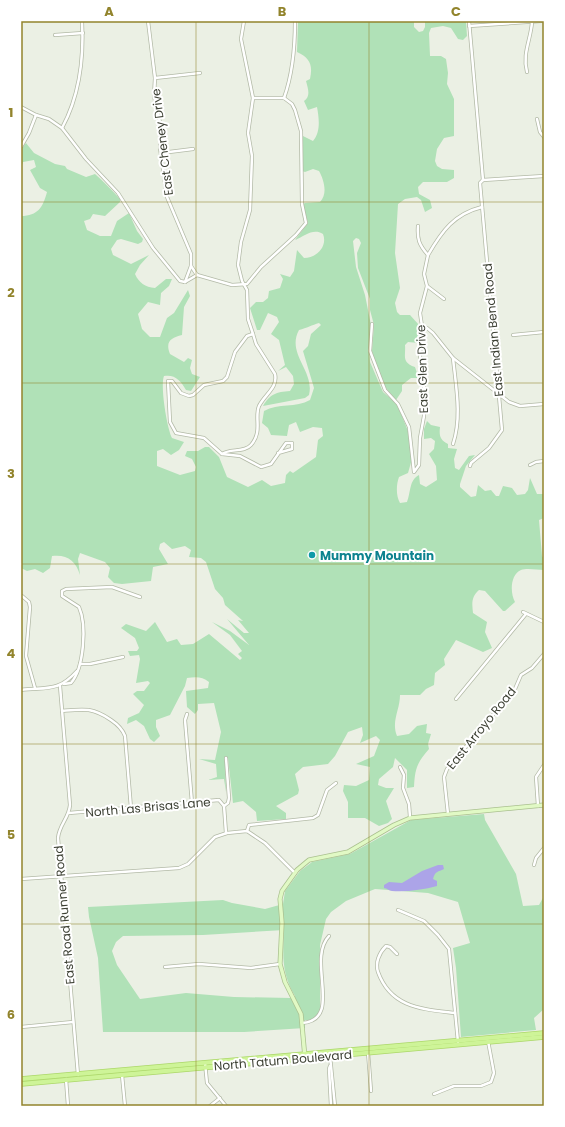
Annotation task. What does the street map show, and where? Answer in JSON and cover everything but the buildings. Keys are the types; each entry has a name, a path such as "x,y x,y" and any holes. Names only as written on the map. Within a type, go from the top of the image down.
{"main road":[{"name":"North Tatum Boulevard","path":"488,1040 544,1033"},
{"name":"North Tatum Boulevard","path":"21,1079 78,1076 458,1042 544,1037"},
{"name":"North Tatum Boulevard","path":"21,1084 66,1077"}],"street":[{"path":"62,128 72,111 83,57 82,21"},
{"name":"East Cheney Drive","path":"148,21 155,78 154,96 161,127 161,153 167,197 191,254 191,266 185,282"},
{"path":"222,454 226,451 244,449 250,446 259,428 259,406 275,383 275,374 256,344 248,319 247,290 241,279 238,257 250,210 252,156 248,133 253,98 241,40 244,21"},
{"path":"284,98 289,84 295,45 295,21"},
{"name":"East Indian Bend Road","path":"469,21 482,181 482,207 502,426 500,433 493,444 471,463 470,466"},
{"path":"527,72 524,57 531,35 532,21"},
{"path":"469,26 541,21"},
{"path":"55,35 83,33"},
{"path":"155,78 200,73"},
{"path":"191,266 197,275 232,286 244,285 296,236 306,223 302,204 301,131 295,110 292,104 284,98 253,98"},
{"path":"21,107 36,115 49,119 62,128 86,160 118,194 153,248 180,280 185,282 197,275"},
{"path":"21,147 29,133 36,115"},
{"path":"537,119 540,132 544,137"},
{"path":"161,153 193,149"},
{"path":"482,181 544,176"},
{"name":"East Glen Drive","path":"372,324 370,351 385,390 398,404 409,427 414,457 414,472 419,465 420,438 424,416 424,386 420,356 422,326 420,312 427,286 424,274 428,255 440,234 455,220 469,210 482,207"},
{"path":"418,226 417,236 420,246 428,255"},
{"path":"427,286 435,294 444,299"},
{"path":"422,326 433,333 453,358 509,402 520,406 544,404"},
{"path":"513,335 544,332"},
{"path":"253,334 247,336 235,352 226,377 223,381 204,385 193,395 189,396 181,394 172,381 168,381 170,422 173,430 178,434 204,438 222,454 240,456 261,467 271,464 278,453 286,443 292,443 292,449 278,453"},
{"path":"453,358 457,392 458,430 453,444"},
{"path":"530,465 536,462 544,461"},
{"path":"21,690 60,686 71,683 76,677 80,664 84,628 79,607 62,596 62,591 66,589 112,587 140,598"},
{"path":"22,596 29,602 30,607 30,626 26,656 35,688"},
{"path":"456,699 525,613 544,622"},
{"name":"East Arroyo Road","path":"448,814 444,777 447,769 515,689 521,675 532,668 544,654"},
{"path":"80,664 90,664 123,657"},
{"path":"60,686 70,805 69,814"},
{"path":"62,711 93,710 100,713 122,729 125,736 131,808"},
{"path":"187,714 185,720 192,803"},
{"path":"226,758 229,798 228,803 224,806 226,833"},
{"path":"538,806 536,777 544,765"},
{"path":"400,767 404,775 403,788 409,804 410,818"},
{"path":"247,831 249,825 313,818 318,815 327,790 336,783"},
{"name":"North Las Brisas Lane","path":"69,814 219,800 224,806"},
{"path":"304,1056 302,1023 299,1008 285,982 280,964 282,923 281,894 295,873 309,860 348,852 394,825 410,818 544,805"},
{"name":"East Road Runner Road","path":"69,814 61,825 58,834 78,1076"},
{"path":"21,880 179,868 188,864 212,839 226,833 247,831 265,843 295,873"},
{"path":"534,864 536,858 544,848"},
{"path":"398,910 424,921 449,949 458,1042"},
{"path":"302,1023 315,1021 321,1013 323,999 322,950 329,936"},
{"path":"397,954 390,947 386,946 380,954 377,964 382,981 394,996 401,1002 416,1007 455,1013"},
{"path":"164,967 199,964 251,968 280,964"},
{"path":"21,1027 73,1022"},
{"path":"434,1094 454,1086 481,1086 489,1083 494,1073 488,1040"},
{"path":"368,1050 371,1091"},
{"path":"329,1054 335,1106"},
{"path":"205,1065 207,1083 226,1106"},
{"path":"330,1066 331,1106"},
{"path":"122,1072 125,1106"},
{"path":"66,1077 68,1106"},
{"path":"330,1090 334,1089"},
{"path":"210,1106 220,1098"}],"green space":[{"path":"298,21 414,21 414,27 419,32 423,31 425,21 466,21 467,36 463,40 458,39 451,28 443,26 431,28 429,33 430,56 441,56 446,59 448,73 447,84 454,99 454,136 444,138 437,149 435,161 437,166 442,169 454,170 454,178 447,182 423,182 418,187 419,194 430,200 432,208 425,212 421,200 417,197 405,199 398,204 395,253 400,288 395,303 397,312 400,315 410,315 419,325 419,343 408,342 405,345 406,361 415,367 418,376 417,378 411,378 402,385 402,391 396,400 385,387 375,365 372,351 374,325 370,310 370,299 358,268 357,253 361,243 359,239 356,238 353,241 356,267 365,295 371,325 369,349 370,362 383,392 397,404 408,431 412,459 408,473 399,477 398,480 397,494 400,503 407,502 413,480 419,475 420,484 426,487 437,480 436,466 429,454 434,449 435,441 431,438 424,439 424,429 427,421 431,425 440,427 441,437 443,441 448,444 448,448 457,449 454,459 455,468 459,470 469,456 475,455 466,466 460,484 460,487 471,497 476,496 478,485 485,491 491,490 496,496 499,496 503,486 512,488 517,495 525,494 528,490 530,478 537,494 544,494 544,518 539,520 544,570 526,569 517,572 512,584 512,594 515,602 505,611 503,611 485,591 479,590 473,598 473,613 487,622 485,632 492,648 483,652 456,640 444,659 445,665 435,673 434,685 426,689 420,695 400,695 395,720 395,731 397,736 409,734 417,726 427,724 426,733 431,734 428,744 429,749 417,766 414,787 407,788 407,770 395,758 393,767 379,779 378,785 386,788 394,788 386,801 392,819 388,823 379,826 365,818 348,818 348,802 343,791 344,785 356,786 369,780 370,767 356,764 374,756 380,740 376,736 360,743 363,735 362,727 348,732 335,756 328,764 303,767 295,774 299,790 298,794 276,806 286,813 286,819 257,821 256,812 243,801 233,803 228,758 225,758 226,792 224,779 208,780 217,777 216,764 199,759 215,760 221,732 214,703 198,704 198,710 195,714 187,707 186,691 208,688 209,682 196,677 187,678 185,686 170,715 156,720 156,727 160,736 154,742 150,739 144,726 136,720 127,724 128,718 139,713 144,705 133,694 137,691 144,691 150,683 148,681 136,683 140,659 139,655 130,656 128,651 137,651 139,648 135,638 121,628 126,624 146,631 155,622 167,642 177,639 181,645 193,644 209,634 240,660 242,658 238,654 242,651 230,635 212,622 230,631 249,645 227,619 244,633 249,633 238,620 243,621 225,605 223,598 215,589 206,562 201,558 189,557 191,550 185,546 172,549 164,542 160,544 159,549 168,564 153,567 151,581 122,584 114,583 108,577 110,568 105,562 80,553 78,559 80,575 73,562 62,556 52,556 50,568 43,573 35,569 27,571 21,568 21,216 27,216 39,210 44,202 47,192 40,188 30,170 36,167 34,160 23,162 21,168 21,150 26,143 34,153 55,164 65,166 67,169 86,177 95,174 102,180 120,199 120,202 105,216 93,214 90,219 84,221 87,230 100,236 111,236 117,221 129,213 137,231 143,239 142,242 138,244 121,239 117,240 111,249 113,255 131,264 149,255 140,265 135,274 138,280 145,286 155,288 166,279 172,279 169,286 161,293 160,305 148,302 138,314 142,329 150,337 160,337 167,318 174,313 188,290 190,296 184,307 182,335 172,339 168,346 170,354 184,362 188,358 192,360 190,368 192,374 200,377 191,391 186,390 180,381 174,377 164,376 163,397 170,433 172,438 184,442 179,450 171,455 163,449 157,451 157,466 180,475 195,471 196,467 192,459 185,456 187,451 198,451 205,447 209,447 219,457 227,477 248,487 262,480 271,486 285,483 286,475 290,471 293,473 316,457 318,440 323,436 322,428 313,427 300,432 296,422 289,425 287,436 271,435 268,428 262,423 264,411 275,407 299,404 310,400 314,388 303,351 308,346 311,334 321,325 319,323 299,330 296,339 298,355 310,386 309,395 305,398 263,406 274,394 290,391 294,384 293,376 286,367 278,371 285,365 279,340 271,334 279,322 277,317 268,313 260,330 257,330 250,308 256,302 263,302 268,298 269,291 280,288 283,279 280,274 290,277 294,271 297,250 304,258 308,258 317,254 324,243 323,234 319,232 309,233 295,240 308,223 303,204 320,202 325,191 324,183 319,171 313,169 305,172 302,171 303,136 313,141 316,137 319,120 317,107 308,110 304,101 308,97 306,81 310,79 311,66 308,59 297,52"},
{"path":"484,814 485,820 516,874 523,906 539,905 544,896 544,1009 534,1018 536,1030 461,1037 453,948 470,943 458,902 428,893 375,889 346,901 331,912 326,919 320,945 320,1011 313,1020 305,1020 305,1028 244,1032 103,1032 98,958 88,907 223,900 265,909 283,904 285,891 300,871 312,862 350,854 411,820","holes":["284,930 283,956 285,971 290,987 295,996 291,998 234,997 186,993 140,999 117,965 112,951 116,942 123,936 203,935"]}],"shaded area":[{"path":"438,865 443,865 444,869 437,872 434,876 433,879 437,881 437,886 420,890 403,891 391,891 384,888 384,885 389,882 402,883 422,871"}],"place":[{"name":"Mummy Mountain","path":"312,555"}]}
